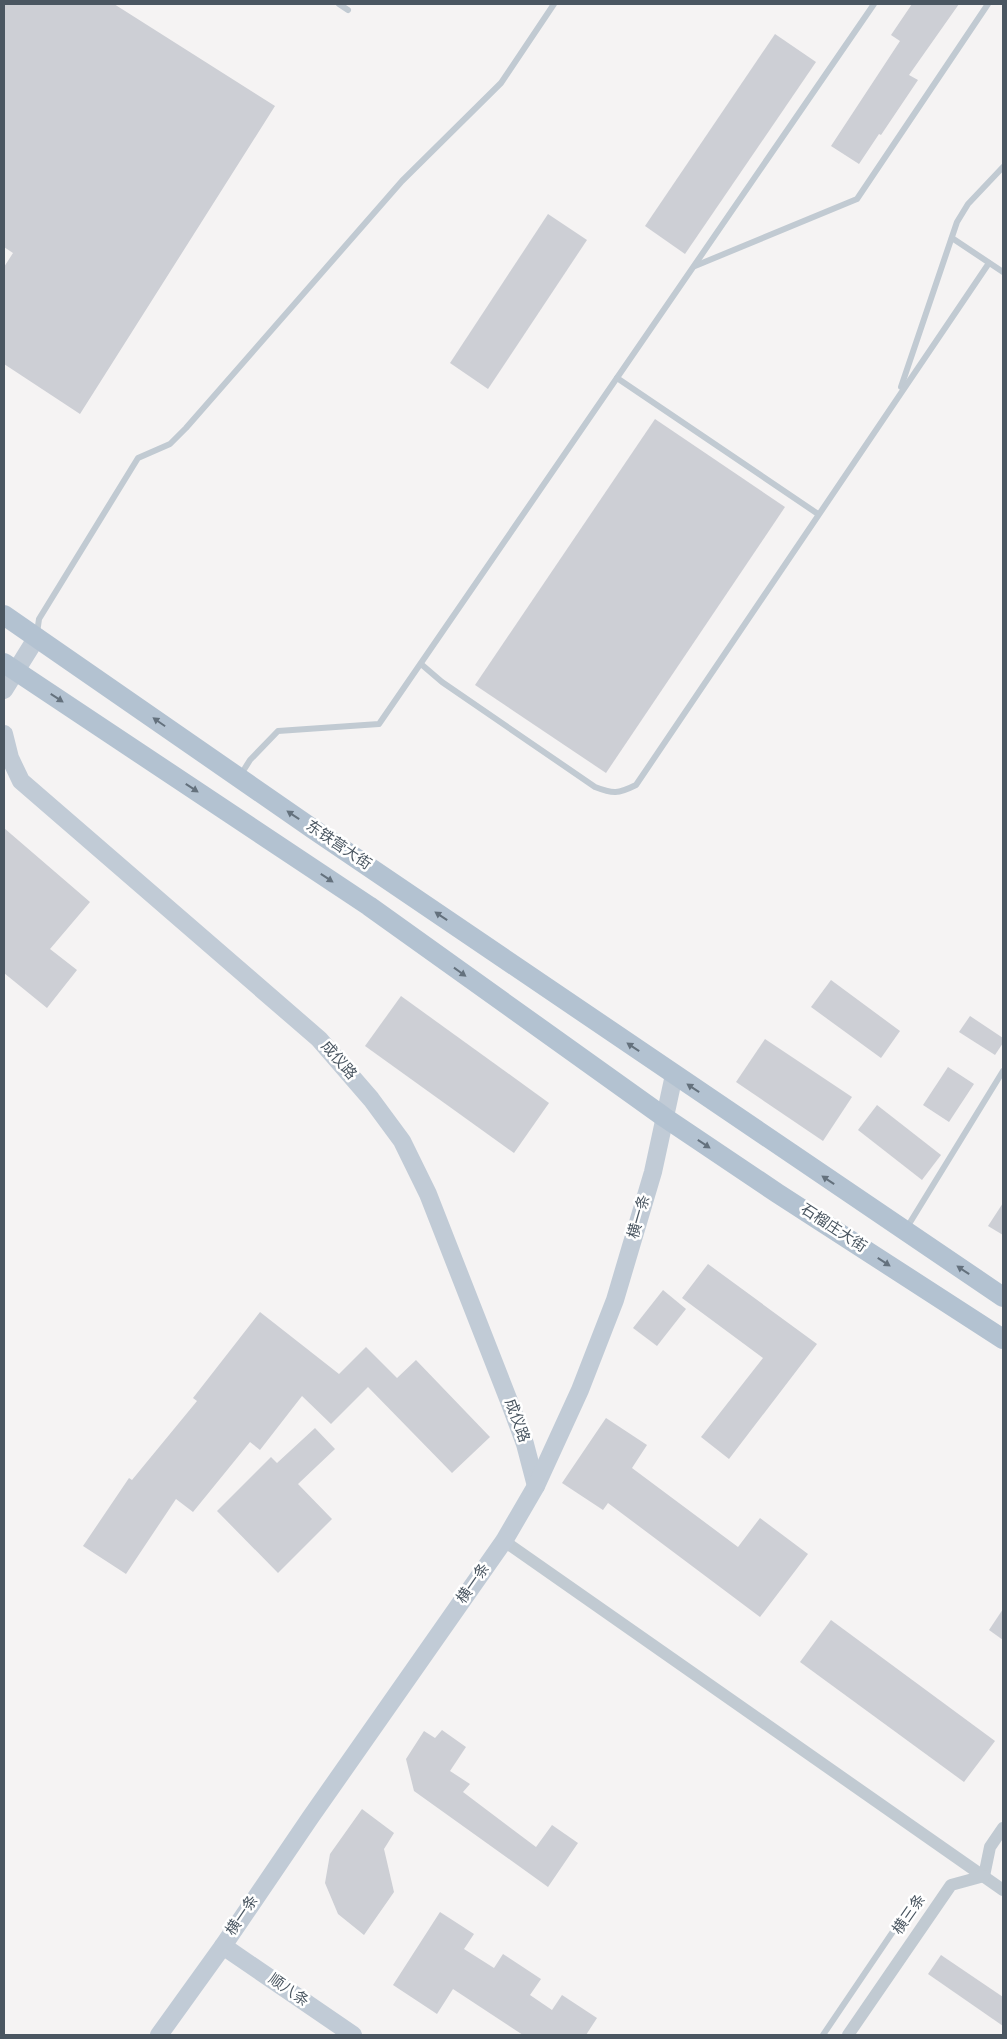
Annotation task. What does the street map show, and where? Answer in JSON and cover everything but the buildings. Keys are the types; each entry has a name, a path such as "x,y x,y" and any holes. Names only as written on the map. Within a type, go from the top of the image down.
{"main road":[{"name":"东铁营大街","path":"4,615 674,1075"},
{"path":"10,667 369,906 664,1117"},
{"path":"674,1075 1003,1297"},
{"name":"石榴庄大街","path":"664,1117 777,1193 1003,1339"}],"street":[{"path":"4,690 10,667 37,637"},
{"name":"成仪路","path":"4,734 10,758 21,782 319,1039 371,1099 402,1140 428,1194 509,1401 525,1444 536,1486"},
{"name":"横一条","path":"159,2035 223,1946 504,1541 536,1486 580,1390 615,1300 653,1172 674,1075"},
{"path":"504,1541 1003,1890"},
{"path":"984,1876 990,1847 1003,1828"},
{"name":"横三条","path":"848,2035 951,1885 984,1876"},
{"name":"顺八条","path":"223,1946 353,2035"}],"lane":[{"path":"339,4 348,10"},
{"path":"37,637 39,619 138,458 170,444 186,428 402,181 501,84 554,4"},
{"path":"239,777 250,760 278,731 379,724 874,4"},
{"path":"694,267 857,199 988,4"},
{"path":"898,395 957,222 968,204 1003,167"},
{"path":"952,238 1003,272"},
{"path":"421,664 442,682 595,787 610,793 624,791 636,785 989,263"},
{"path":"617,378 818,514"},
{"path":"904,1232 1003,1071"},
{"path":"822,2035 915,1899"}]}
